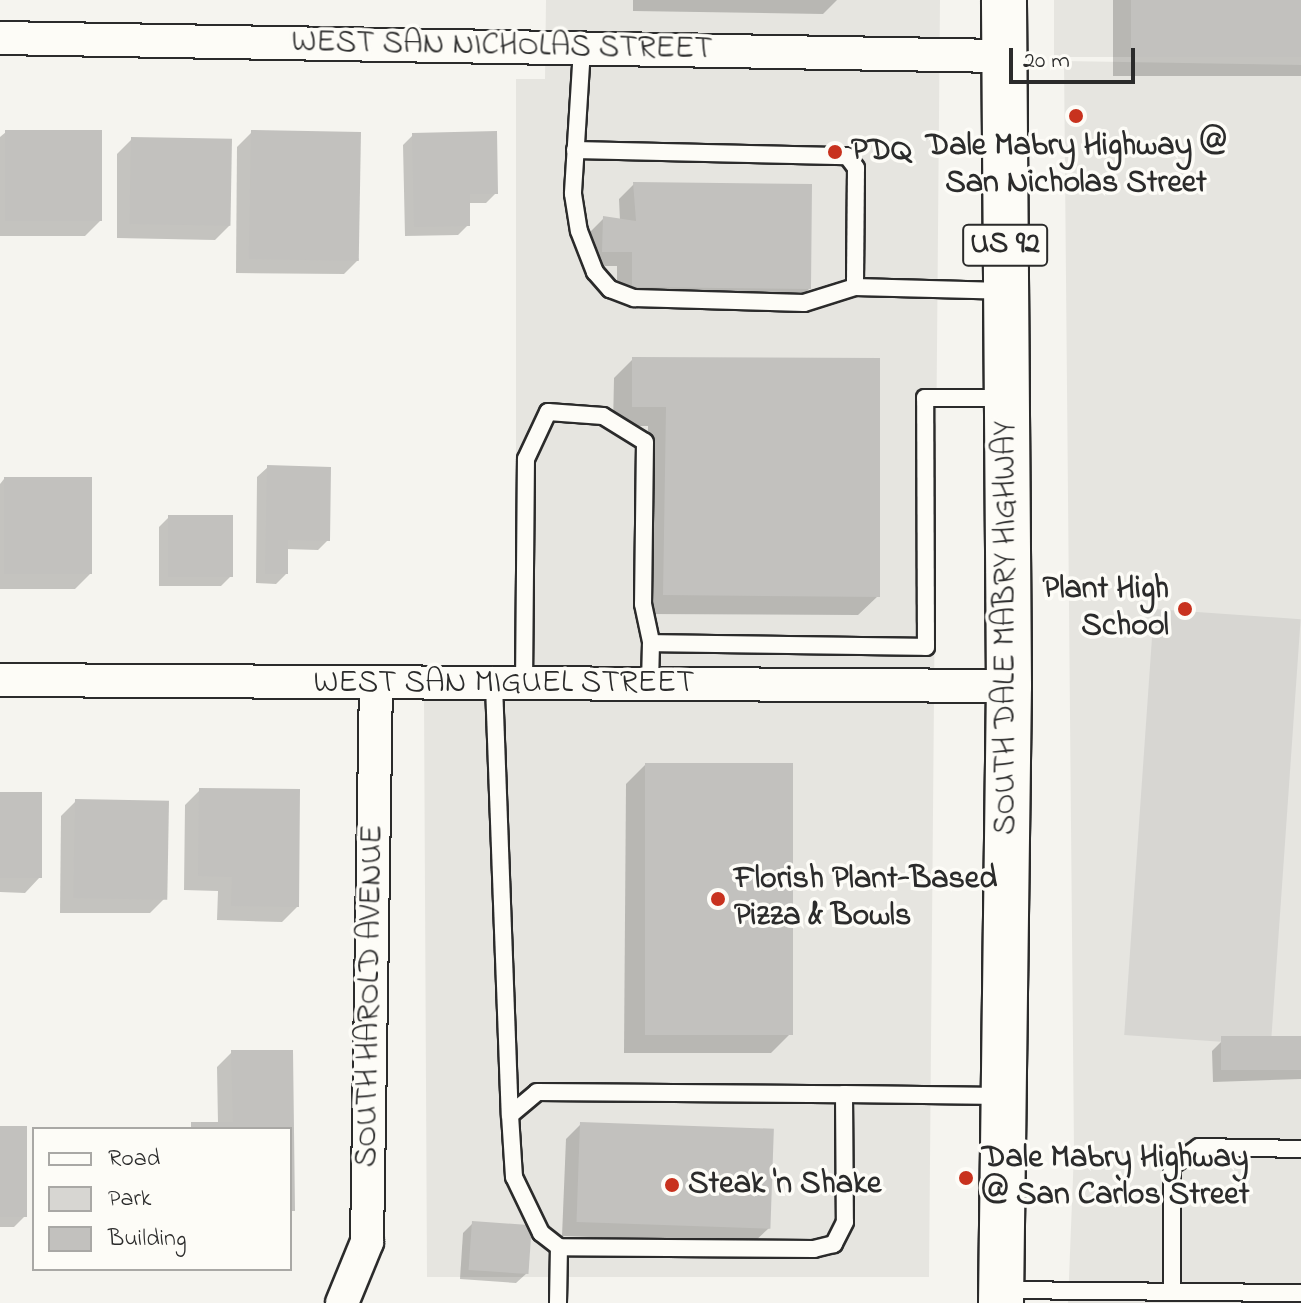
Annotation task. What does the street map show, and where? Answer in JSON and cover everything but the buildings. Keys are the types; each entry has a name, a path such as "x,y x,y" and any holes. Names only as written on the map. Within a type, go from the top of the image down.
{"main road":[{"name":"SOUTH DALE MABRY HIGHWAY","path":"1001,1296 1009,686 1004,0"}],"street":[{"name":"WEST SAN NICHOLAS STREET","path":"0,38 1004,56"},
{"name":"WEST SAN MIGUEL STREET","path":"0,680 1009,686"},
{"name":"SOUTH HAROLD AVENUE","path":"342,1303 367,1242 376,684"}],"lane":[{"path":"582,49 573,194 579,231 595,272 610,289 634,298 804,303 855,287 1006,291"},
{"path":"575,150 847,156 856,168 855,287"},
{"path":"651,643 926,647 925,398 1006,398"},
{"path":"650,685 651,643 643,604 645,442 603,416 548,412 526,459 509,685 510,1115 514,1177 541,1233 559,1247 814,1249 834,1244 845,1222 844,1094"},
{"path":"510,1115 537,1092 1004,1097"},
{"path":"1172,1292 1172,1166 1199,1147 1301,1149"},
{"path":"558,1303 559,1247"},
{"path":"1001,1296 1301,1293"}],"shaded area":[{"path":"546,0 940,0 929,1277 427,1277 424,700 516,699 516,79 545,79"},
{"path":"1054,0 1301,0 1301,57 1054,57"},
{"name":"Plant High School","path":"1064,61 1301,65 1301,1303 1068,1303 1074,1152"}],"green space":[{"path":"1154,609 1301,619 1271,1045 1124,1035"}],"place":[{"name":"Dale Mabry Highway @ San Nicholas Street","path":"1076,116"},
{"name":"PDQ","path":"835,152"},
{"name":"Plant High School","path":"1185,609"},
{"name":"Florish Plant-Based Pizza & Bowls","path":"718,899"},
{"name":"Dale Mabry Highway @ San Carlos Street","path":"966,1178"},
{"name":"Steak 'n Shake","path":"672,1185"}]}
